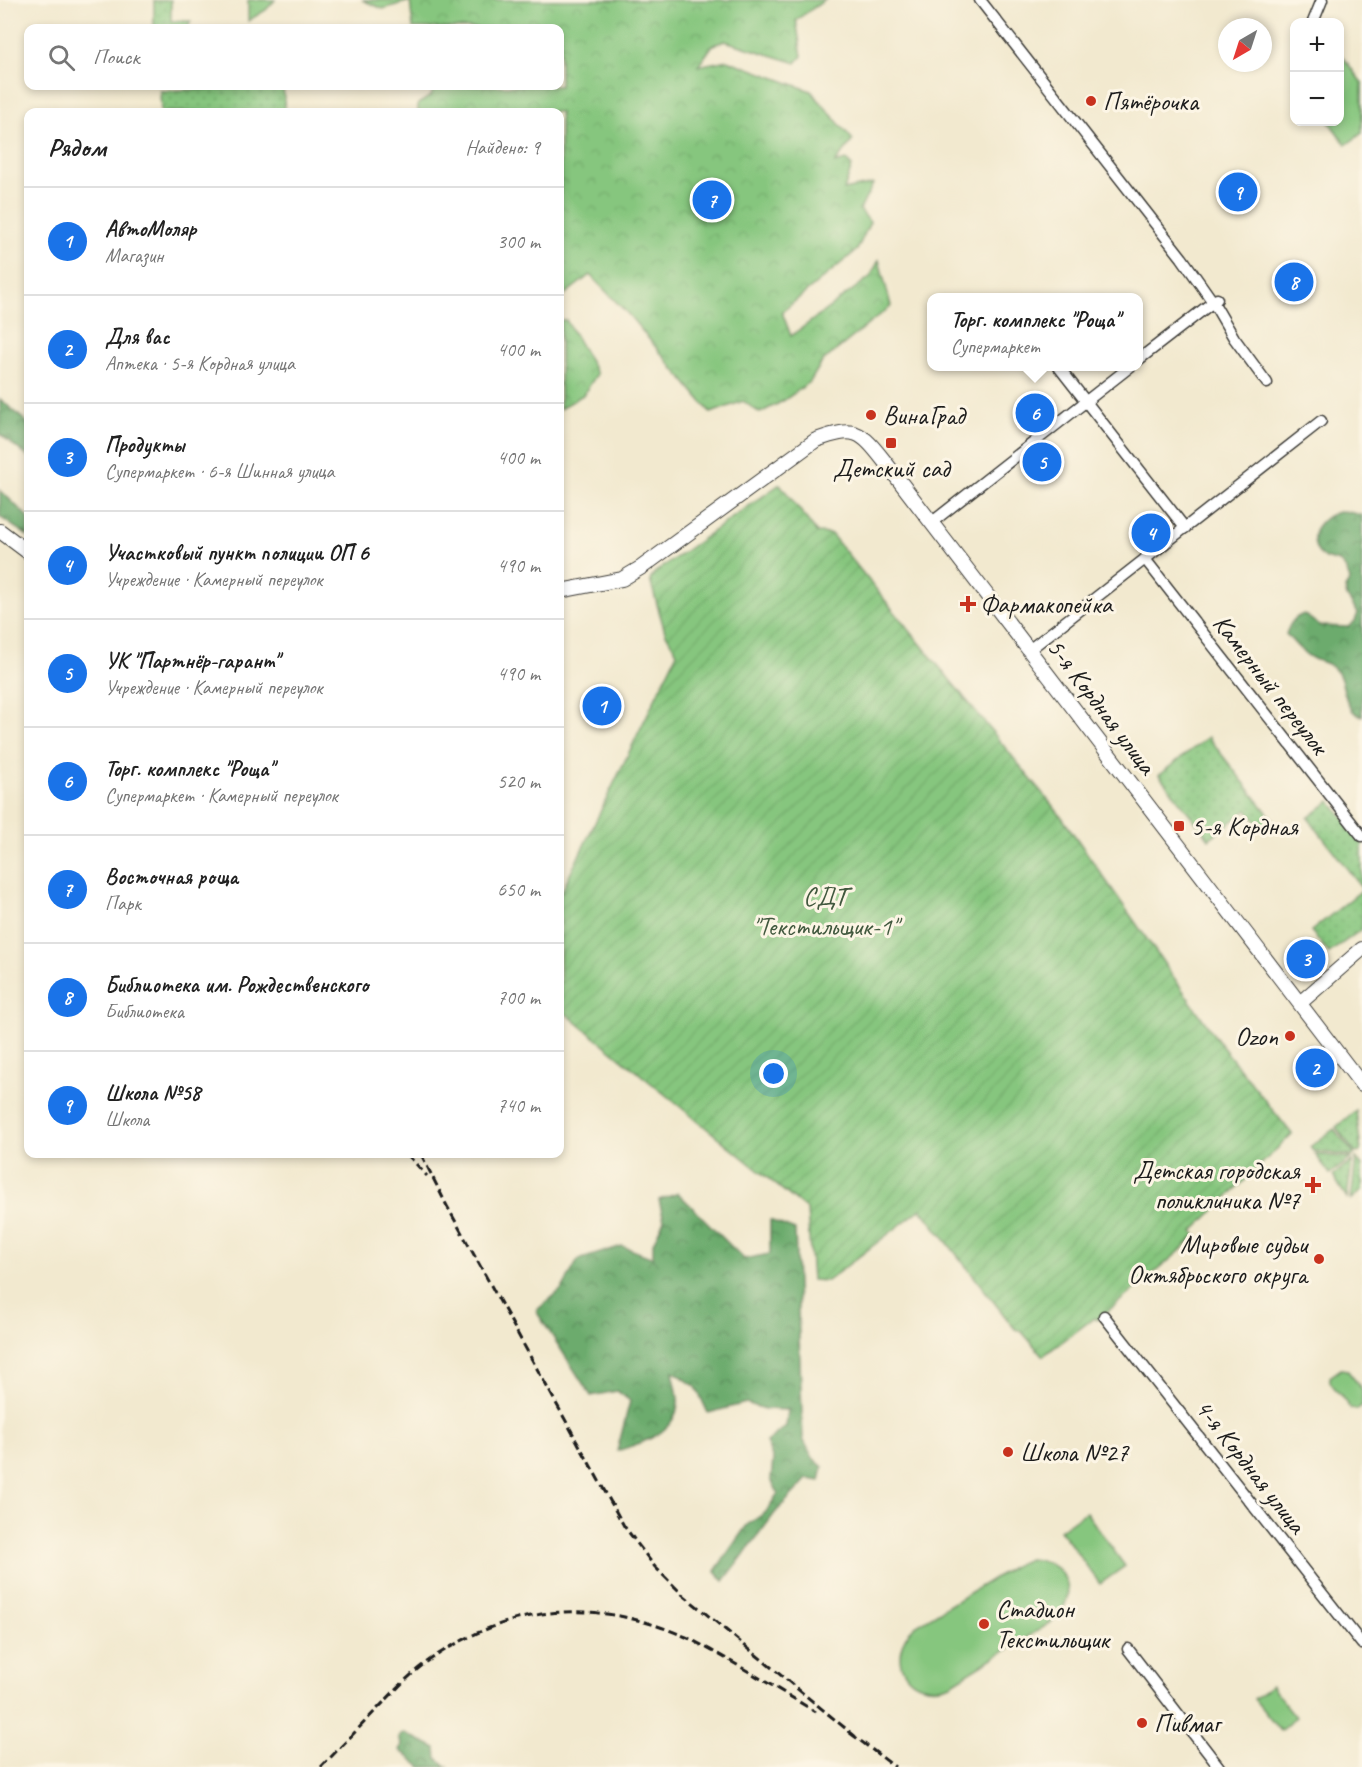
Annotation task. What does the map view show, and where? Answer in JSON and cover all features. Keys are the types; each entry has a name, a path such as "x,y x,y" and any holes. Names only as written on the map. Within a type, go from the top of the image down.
{"main road":[{"name":"5-я Кордная улица","path":"564,590 622,579 642,567 816,440 837,432 852,432 872,446 1362,1084"},
{"path":"0,531 24,549"},
{"path":"1300,1003 1362,949"}],"street":[{"path":"980,0 1215,300 1234,338 1267,383"},
{"path":"1315,18 1322,0"},
{"path":"1143,356 1215,300"},
{"path":"1062,371 1185,528"},
{"path":"931,523 1125,371"},
{"path":"1029,650 1321,421"},
{"name":"Камерный переулок","path":"1145,559 1362,836"},
{"name":"4-я Кордная улица","path":"1104,1316 1362,1644"},
{"path":"1128,1648 1219,1767"}],"green space":[{"path":"171,0 171,21 191,21 190,24 154,24 154,1"},
{"path":"248,0 275,0 266,10 248,21"},
{"path":"362,0 825,0 796,20 802,56 796,63 725,41 713,45 698,66 727,60 811,91 853,140 835,163 846,160 852,166 844,190 873,184 860,210 870,222 857,250 782,312 791,336 870,277 879,260 891,306 822,362 810,382 783,401 760,413 743,401 711,413 628,314 590,275 564,295 564,108 418,108 418,104 432,95 432,90 564,90 564,24 413,24 410,1 383,9"},
{"path":"1344,58 1362,83 1362,133 1346,145 1332,126 1344,126"},
{"path":"283,90 285,108 161,108 160,91"},
{"path":"564,320 597,374 583,395 564,407"},
{"path":"0,399 24,420 24,454 0,434"},
{"name":"СДТ \"Текстильщик-1\"","path":"780,484 817,533 831,534 1061,816 1221,1045 1292,1134 1193,1231 1196,1235 1179,1252 1097,1320 1094,1318 1043,1356 1021,1331 1015,1329 921,1209 827,1281 812,1280 807,1210 564,1012 564,887 677,653 665,632 650,580 654,573"},
{"path":"0,490 24,513 24,533 0,517"},
{"path":"1344,511 1362,515 1362,716 1356,714 1348,704 1338,673 1330,665 1306,654 1286,634 1292,621 1304,614 1320,626 1348,627 1355,621 1358,613 1347,597 1345,588 1350,580 1347,571 1341,563 1320,554 1314,539 1317,527 1325,518"},
{"path":"1208,737 1273,820 1262,829 1247,810 1209,839 1159,775"},
{"path":"1330,801 1362,840 1362,888 1308,818"},
{"path":"1362,890 1362,929 1329,953 1311,931"},
{"path":"1356,1110 1361,1152 1355,1153 1336,1127"},
{"path":"1334,1129 1354,1154 1353,1156 1313,1151 1310,1147"},
{"path":"1315,1154 1351,1158 1330,1174"},
{"path":"1356,1158 1362,1166 1362,1191 1351,1200"},
{"path":"1352,1161 1347,1198 1333,1176"},
{"path":"678,1193 744,1259 770,1254 770,1220 795,1230 803,1439 813,1458 823,1467 820,1481 807,1479 775,1513 724,1581 715,1571 747,1525 766,1512 778,1493 771,1479 773,1460 766,1442 786,1426 788,1410 764,1409 746,1403 708,1413 696,1387 673,1371 678,1404 671,1423 646,1441 617,1451 630,1401 617,1391 591,1396 536,1311 562,1289 578,1260 622,1246 653,1258 653,1243 664,1220 659,1200"},
{"path":"1341,1369 1347,1370 1362,1389 1362,1405 1357,1410 1351,1409 1330,1382 1330,1377"},
{"path":"1086,1512 1125,1566 1100,1584 1060,1530"},
{"name":"Стадион Текстильщик","path":"1029,1559 1053,1566 1066,1581 1068,1591 1066,1601 1061,1612 1052,1622 951,1684 936,1687 923,1686 912,1681 904,1673 901,1650 905,1638 915,1626"},
{"path":"1271,1686 1296,1717 1280,1731 1254,1699"},
{"path":"405,1733 436,1748 437,1758 448,1767 421,1767 400,1750 402,1746 399,1738"}],"railway":[{"path":"411,1158 427,1176"},
{"path":"423,1158 447,1206 624,1526 655,1567 682,1594 856,1737"},
{"path":"321,1767 400,1685 424,1664 455,1644 487,1629 519,1619 551,1613 584,1612 617,1616 651,1624 686,1637 816,1712"},
{"path":"850,1733 895,1767"}],"place":[{"name":"Пятёрочка","path":"1091,101"},
{"name":"Школа №58","path":"1238,192"},
{"name":"Восточная роща","path":"712,200"},
{"name":"Библиотека им. Рождественского","path":"1294,282"},
{"name":"Торг. комплекс \"Роща\"","path":"1035,413"},
{"name":"ВинаГрад","path":"871,415"},
{"name":"Детский сад","path":"891,443"},
{"name":"УК \"Партнёр-гарант\"","path":"1042,462"},
{"name":"Участковый пункт полиции ОП 6","path":"1151,533"},
{"name":"Фармакопейка","path":"968,604"},
{"name":"АвтоМоляр","path":"602,706"},
{"name":"5-я Кордная","path":"1179,826"},
{"name":"Продукты","path":"1306,959"},
{"name":"Ozon","path":"1290,1036"},
{"name":"Для вас","path":"1315,1068"},
{"name":"Детская городская поликлиника №7","path":"1313,1185"},
{"name":"Мировые судьи Октябрьского округа","path":"1319,1259"},
{"name":"Школа №27","path":"1008,1452"},
{"name":"Стадион Текстильщик","path":"984,1624"},
{"name":"Пивмаг","path":"1142,1723"}]}
